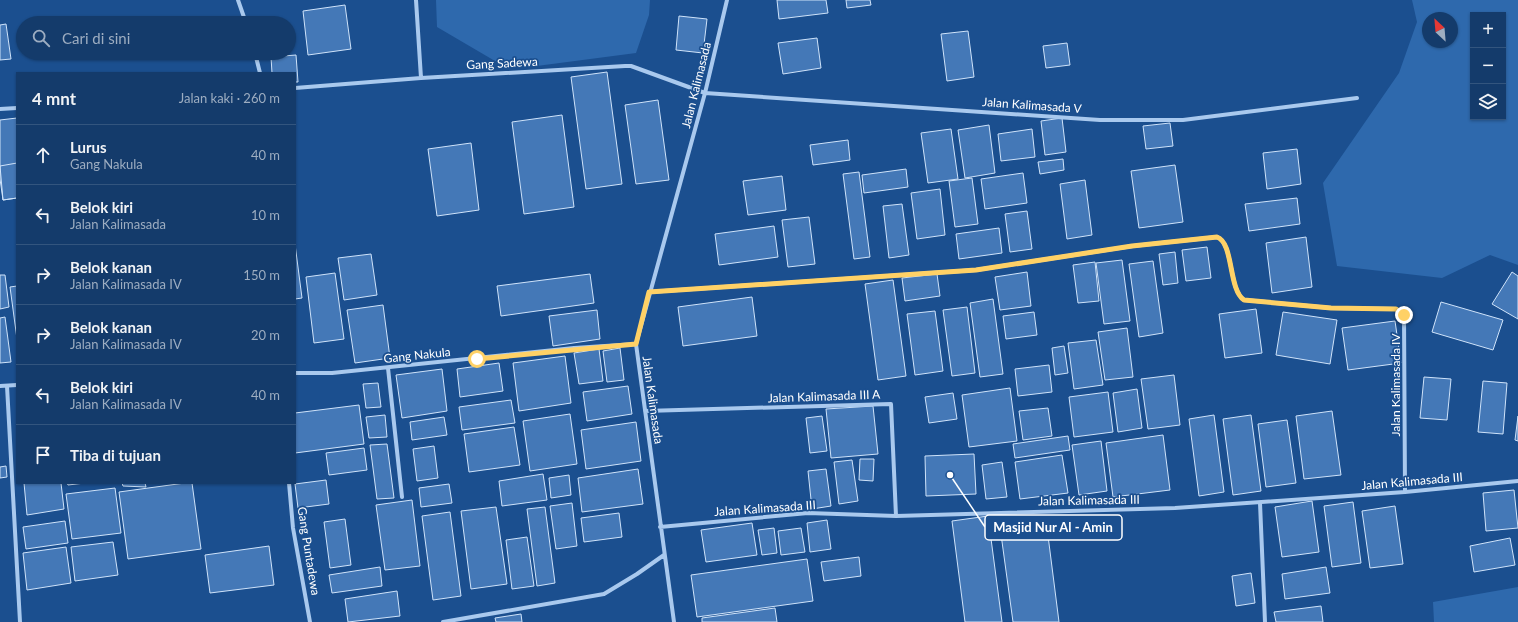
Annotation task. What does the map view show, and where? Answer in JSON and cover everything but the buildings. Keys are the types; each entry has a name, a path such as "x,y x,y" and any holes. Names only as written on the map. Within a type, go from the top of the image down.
{"street":[{"path":"238,0 244,16"},
{"path":"416,0 421,78"},
{"name":"Jalan Kalimasada","path":"674,622 636,344 649,292 705,93 727,0"},
{"path":"257,60 260,72"},
{"name":"Gang Sadewa","path":"296,88 421,78 631,66 705,93"},
{"name":"Jalan Kalimasada V","path":"705,93 1135,121 1183,120 1357,98"},
{"path":"0,109 16,108"},
{"name":"Jalan Kalimasada IV","path":"649,292 976,270 1132,246 1217,237 1224,243 1238,293 1244,300 1331,308 1396,309 1404,315 1405,492"},
{"name":"Gang Nakula","path":"296,374 332,373 636,344"},
{"path":"388,368 402,496"},
{"path":"0,386 16,385"},
{"path":"7,386 20,622"},
{"name":"Jalan Kalimasada III A","path":"645,411 891,404 896,516"},
{"name":"Jalan Kalimasada III","path":"660,527 808,513 896,516 1175,508 1405,492 1518,481"},
{"name":"Gang Puntadewa","path":"289,484 293,528 310,622"},
{"path":"1260,503 1265,622"},
{"path":"443,622 604,594 637,574 664,555"}],"shaded area":[{"path":"436,0 650,0 649,15 636,53 529,67 495,61 437,27"},
{"path":"1412,0 1518,0 1518,265 1490,255 1442,278 1337,266 1323,183 1399,73 1417,22"},
{"path":"1518,587 1518,622 1434,622 1433,602"}],"place":[{"name":"Masjid Nur Al - Amin","path":"950,475"}],"route":[{"path":"477,359 574,348 636,344 649,292 976,270 1132,246 1217,237 1222,239 1224,243 1238,293 1244,300 1331,308 1396,309 1404,315"}]}
